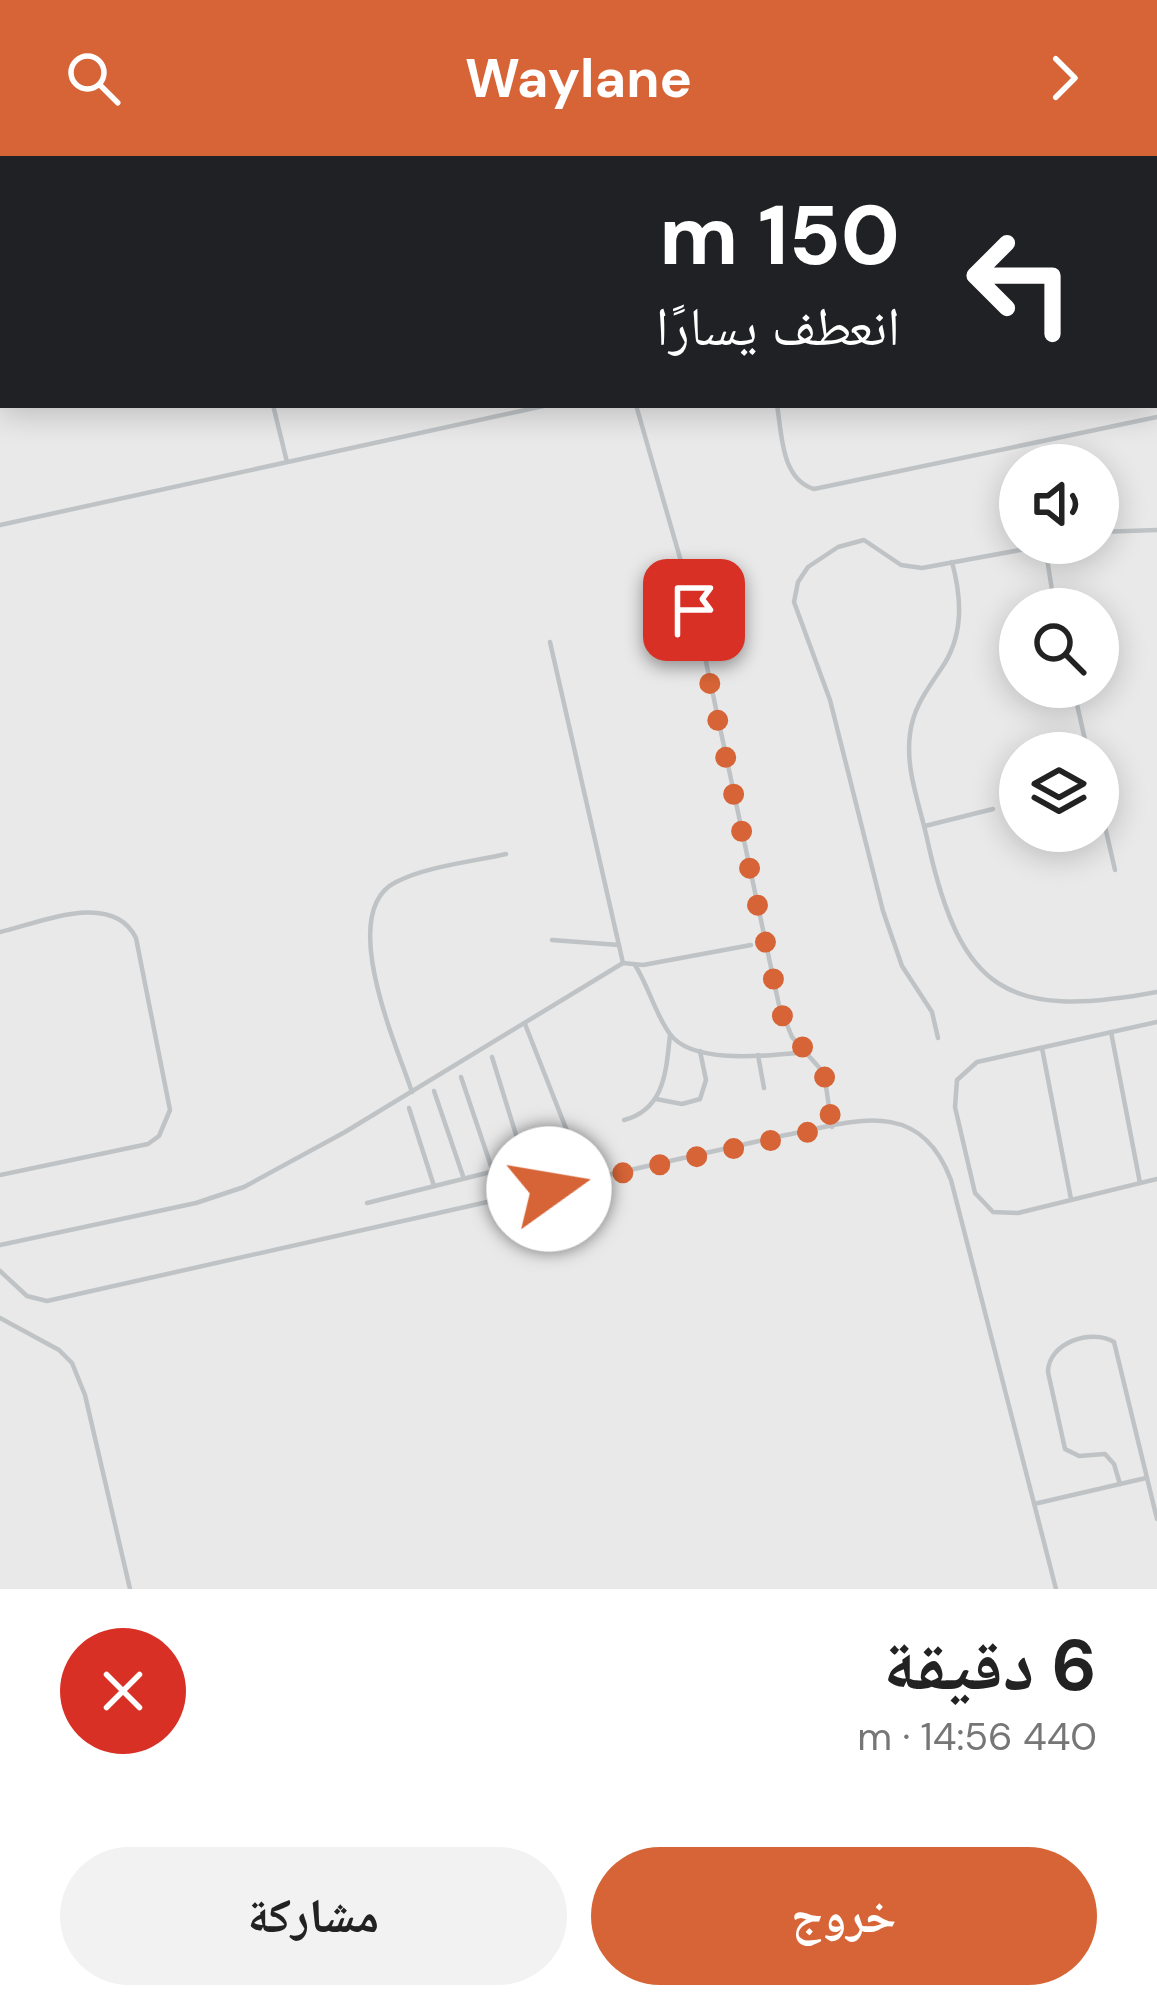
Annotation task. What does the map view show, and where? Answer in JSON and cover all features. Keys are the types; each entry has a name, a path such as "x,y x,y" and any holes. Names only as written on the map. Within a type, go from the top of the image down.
{"lane":[{"path":"274,408 286,462"},
{"path":"0,525 534,408"},
{"path":"637,408 694,610 779,1005 786,1027 824,1073 832,1127"},
{"path":"778,408 794,478 814,489 1157,417"},
{"path":"1119,531 1157,530"},
{"path":"938,1038 932,1012 902,966 837,724 794,602 798,582 808,568 851,542 876,544 901,565 912,568 999,554"},
{"path":"952,562 960,615 955,642 926,688 910,732 909,756 945,908 963,951 982,973 1007,989 1035,998 1081,1000 1157,992"},
{"path":"550,642 623,963"},
{"path":"925,826 993,809"},
{"path":"1111,852 1115,870"},
{"path":"412,1092 375,977 371,912 376,899 397,881 506,854"},
{"path":"0,932 92,912 123,920 136,938 170,1110 159,1136 148,1144 0,1175"},
{"path":"552,940 619,945"},
{"path":"0,1245 229,1194 412,1092 623,963 751,945"},
{"path":"634,965 670,1035 689,1048 758,1055 808,1052"},
{"path":"1157,1022 977,1062 965,1069 954,1093 975,1193 983,1205 1006,1214 1157,1179"},
{"path":"367,1203 561,1154 568,1144 525,1024"},
{"path":"1111,1032 1140,1183"},
{"path":"624,1120 647,1110 656,1100 665,1076 670,1035"},
{"path":"1042,1048 1071,1199"},
{"path":"656,1100 682,1104 700,1099 706,1080 700,1051"},
{"path":"758,1055 764,1088"},
{"path":"492,1057 524,1164"},
{"path":"461,1076 493,1172"},
{"path":"434,1091 464,1179"},
{"path":"409,1108 434,1186"},
{"path":"0,1271 27,1296 47,1301 832,1127 902,1123 929,1139 939,1152 956,1196 1056,1589"},
{"path":"0,1318 44,1340 72,1363 85,1396 130,1589"},
{"path":"1120,1484 1111,1458 1071,1454 1061,1441 1048,1372 1052,1352 1060,1346 1095,1336 1114,1342 1157,1518"},
{"path":"1034,1504 1148,1478"}],"shaded area":[{"path":"0,408 1157,408 1157,1589 0,1589"}],"route":[{"path":"549,1189 832,1127 824,1073 786,1027 779,1005 694,610"}]}
